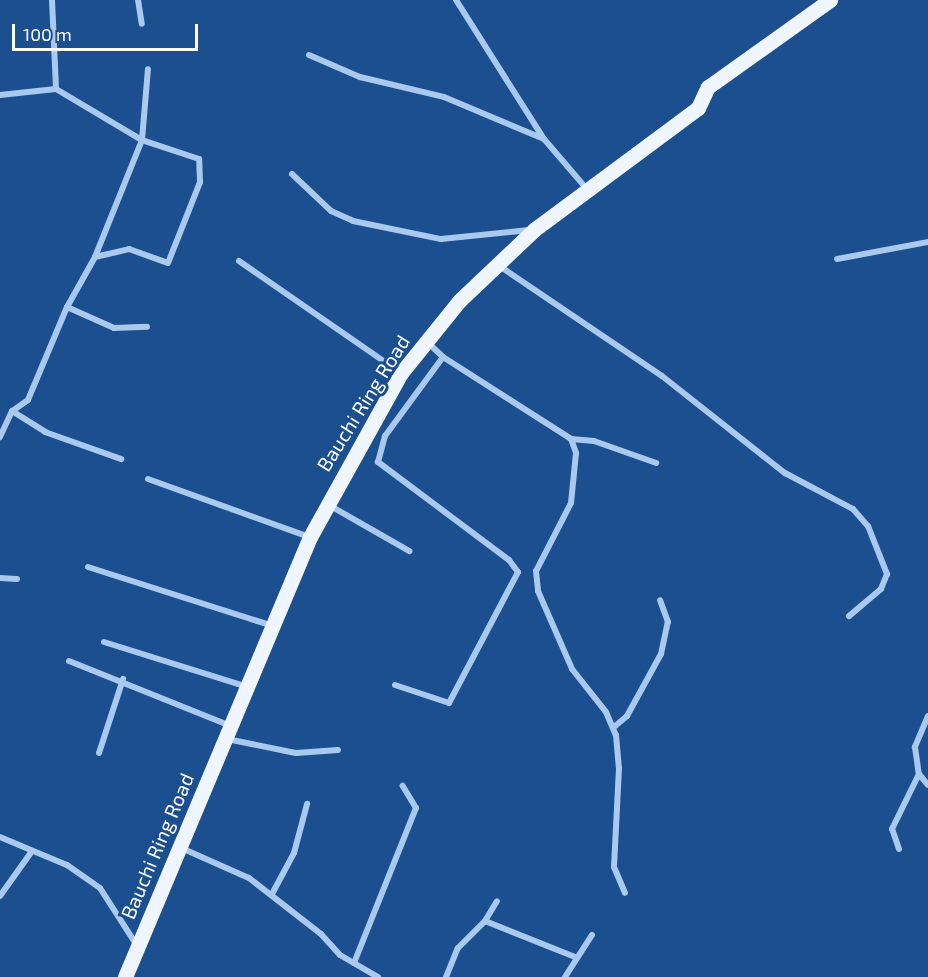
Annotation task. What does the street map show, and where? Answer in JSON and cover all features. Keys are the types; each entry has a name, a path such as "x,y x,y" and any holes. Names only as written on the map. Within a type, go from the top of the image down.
{"main road":[{"name":"Bauchi Ring Road","path":"125,977 310,537 401,373 459,301 535,229 586,188 698,108 708,87 830,0"}],"street":[{"path":"52,0 56,89"},
{"path":"138,0 142,24"},
{"path":"456,0 544,139 586,188"},
{"path":"309,55 360,77 444,97 544,139"},
{"path":"0,437 12,411 28,400 67,307 95,257 142,140 148,69"},
{"path":"0,95 56,89 142,140 199,159 200,182 168,263 129,249 95,257"},
{"path":"292,174 331,211 353,221 441,238 535,229"},
{"path":"837,259 928,242"},
{"path":"239,261 401,373"},
{"path":"497,265 662,376 785,472 853,509 868,525 887,574 881,589 849,616"},
{"path":"67,307 114,328 147,327"},
{"path":"425,341 443,357 571,440 594,441 656,463"},
{"path":"395,685 449,703 518,573 509,560 378,462 385,436 443,357"},
{"path":"12,411 45,432 121,459"},
{"path":"571,440 576,453 571,503 536,571 538,591 572,669 614,727 619,768 614,867 625,893"},
{"path":"148,479 310,537"},
{"path":"327,504 409,551"},
{"path":"88,567 273,626"},
{"path":"0,578 17,579"},
{"path":"614,727 627,716 661,654 668,622 660,600"},
{"path":"104,642 248,687"},
{"path":"69,661 123,679 229,733 296,753 338,750"},
{"path":"99,753 123,679"},
{"path":"928,716 915,747 919,774 928,785"},
{"path":"899,849 892,829 919,774"},
{"path":"354,963 416,808 403,786"},
{"path":"272,894 294,853 307,804"},
{"path":"0,837 67,865 100,888 138,947"},
{"path":"178,847 249,878 272,894 354,963 378,977"},
{"path":"0,896 32,851"},
{"path":"446,977 458,948 485,921 497,901"},
{"path":"485,921 575,957"},
{"path":"565,977 575,957 592,935"}]}
